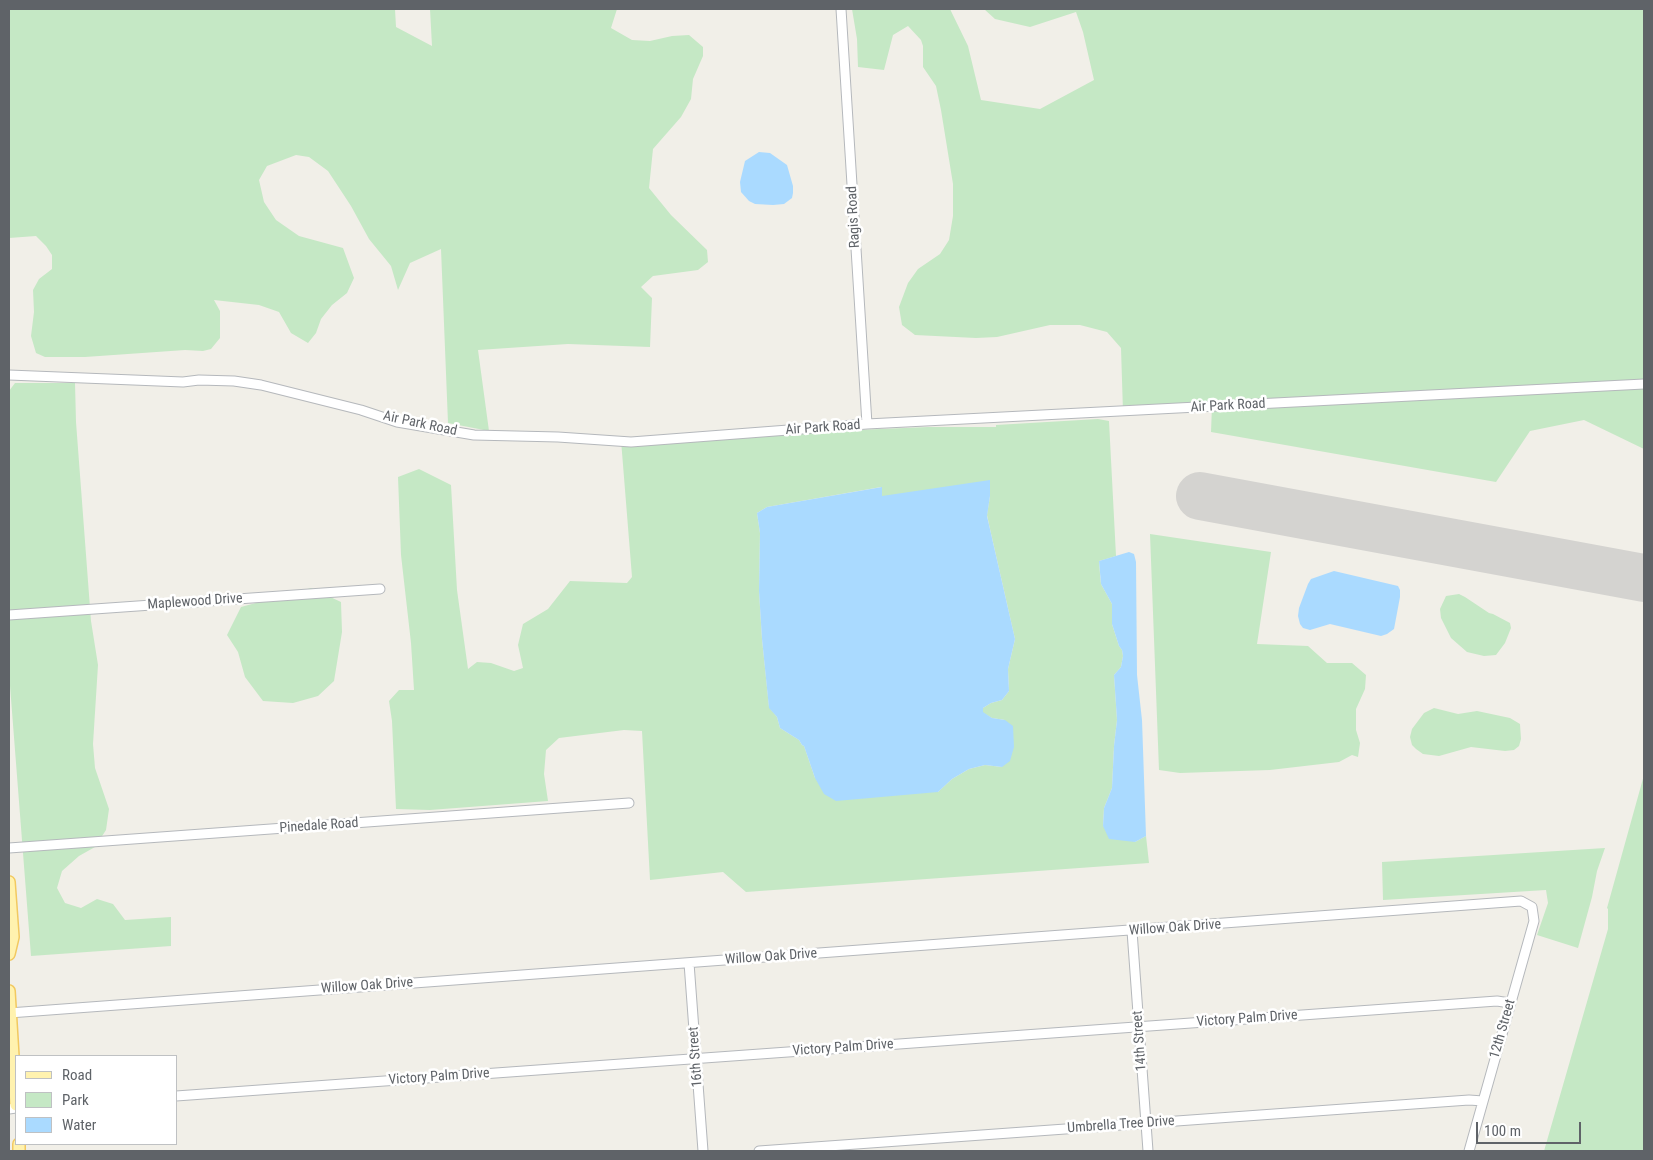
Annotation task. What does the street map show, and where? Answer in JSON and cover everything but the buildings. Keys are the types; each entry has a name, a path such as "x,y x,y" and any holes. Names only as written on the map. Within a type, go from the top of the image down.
{"main road":[{"path":"9,882 13,937 9,954"},
{"path":"9,992 15,1094"}],"street":[{"name":"Ragis Road","path":"842,9 867,424"},
{"name":"Air Park Road","path":"9,375 183,382 199,380 234,381 261,385 361,410 397,422 474,435 566,437 631,442 867,424 1644,384"},
{"name":"Maplewood Drive","path":"9,615 380,589"},
{"name":"Pinedale Road","path":"9,848 629,803"},
{"name":"Willow Oak Drive","path":"9,1013 1521,902 1532,907"},
{"name":"12th Street","path":"1469,1151 1534,921 1532,907"},
{"name":"14th Street","path":"1132,931 1148,1151"},
{"name":"16th Street","path":"689,963 704,1151"},
{"name":"Victory Palm Drive","path":"178,1096 1497,1001 1510,1004"},
{"name":"Umbrella Tree Drive","path":"759,1151 1459,1100 1483,1101"}],"green space":[{"path":"9,9 395,9 396,27 432,46 430,9 617,9 611,28 632,40 650,41 672,36 689,35 703,47 703,56 693,79 691,99 681,117 653,149 649,188 671,215 707,250 708,262 698,270 653,276 641,287 652,298 650,347 568,344 478,350 489,431 448,423 441,249 410,263 398,290 391,266 369,239 351,206 328,171 309,157 296,155 267,166 259,180 264,202 276,220 299,236 343,248 354,278 347,293 332,305 321,319 316,333 308,343 291,333 279,312 259,305 214,300 220,311 220,338 211,349 85,357 45,357 36,353 31,336 34,312 33,290 39,279 52,269 52,255 36,236 9,238"},
{"path":"852,9 950,9 968,46 981,100 1040,109 1094,80 1083,32 1076,12 1030,27 995,19 984,9 1644,9 1644,449 1584,420 1530,431 1496,482 1211,432 1212,406 1123,412 1121,348 1107,332 1080,325 1050,325 997,337 976,338 915,335 902,325 899,307 908,283 918,269 940,254 949,240 953,216 953,184 941,110 936,86 923,67 923,46 921,40 908,26 893,35 884,70 858,67 857,39"},
{"path":"15,383 75,383 76,422 91,621 98,665 93,744 95,768 109,809 106,830 95,847 79,856 62,871 57,888 65,903 81,908 97,899 113,904 125,920 171,917 171,946 31,956 9,673 9,391"},
{"path":"1098,419 1109,421 1116,556 1099,561 1101,584 1112,604 1112,624 1123,656 1121,667 1114,675 1117,720 1112,788 1104,808 1103,826 1135,842 1146,836 1149,863 746,892 723,872 650,880 642,731 624,730 559,738 546,750 544,774 548,801 430,810 396,809 392,721 389,701 399,690 414,690 411,643 401,555 398,477 419,469 451,485 457,590 468,669 477,662 491,663 514,671 523,668 518,645 523,624 548,609 570,581 627,583 632,577 621,440 928,427 996,427 996,425","holes":["881,487 881,496 990,496 987,515 1015,639 1008,669 1009,691 1002,700 991,703 983,708 983,713 992,718 1005,720 1002,767 985,765 969,769 952,779 938,792 815,778 804,746 799,740 780,728 777,717 769,707 759,591 760,533 757,513 767,507"]},
{"path":"1150,534 1271,552 1257,644 1308,646 1327,663 1352,663 1366,675 1365,689 1356,709 1356,730 1360,743 1358,757 1352,755 1339,762 1270,770 1180,773 1159,770"},
{"path":"311,588 341,602 342,632 334,681 318,696 293,703 263,701 245,677 238,652 227,635 241,607"},
{"path":"1459,594 1489,613 1510,623 1511,628 1505,643 1496,655 1484,656 1467,652 1451,638 1441,618 1440,609 1446,596"},
{"path":"1434,708 1458,714 1477,711 1510,718 1520,724 1521,739 1519,746 1514,750 1505,751 1471,747 1439,756 1423,754 1412,745 1410,737 1412,729 1424,713"},
{"path":"1644,775 1644,1151 1544,1151 1608,929 1607,908"},
{"path":"1605,848 1597,871 1578,948 1537,935 1548,903 1546,890 1383,900 1382,862"}],"water":[{"path":"759,152 770,153 787,165 793,193 792,198 784,204 755,204 749,201 741,192 740,182 745,161"},
{"path":"990,480 987,516 1015,639 1008,669 1009,691 1002,700 991,703 983,708 983,712 992,718 1005,720 1013,726 1014,747 1010,761 1002,767 985,765 969,769 952,779 938,792 836,801 824,794 815,778 804,746 799,740 780,728 777,717 769,708 759,591 760,533 757,513 767,507 882,487 882,496"},
{"path":"1129,552 1134,554 1136,562 1137,675 1142,720 1146,836 1135,842 1109,839 1103,826 1104,808 1112,788 1117,720 1114,675 1121,667 1123,656 1112,624 1112,604 1101,584 1099,561"},
{"path":"1334,571 1398,586 1400,597 1394,629 1381,636 1330,624 1310,630 1303,628 1298,616 1308,584 1311,579"}],"runway":[{"path":"1200,496 1644,578"}]}
